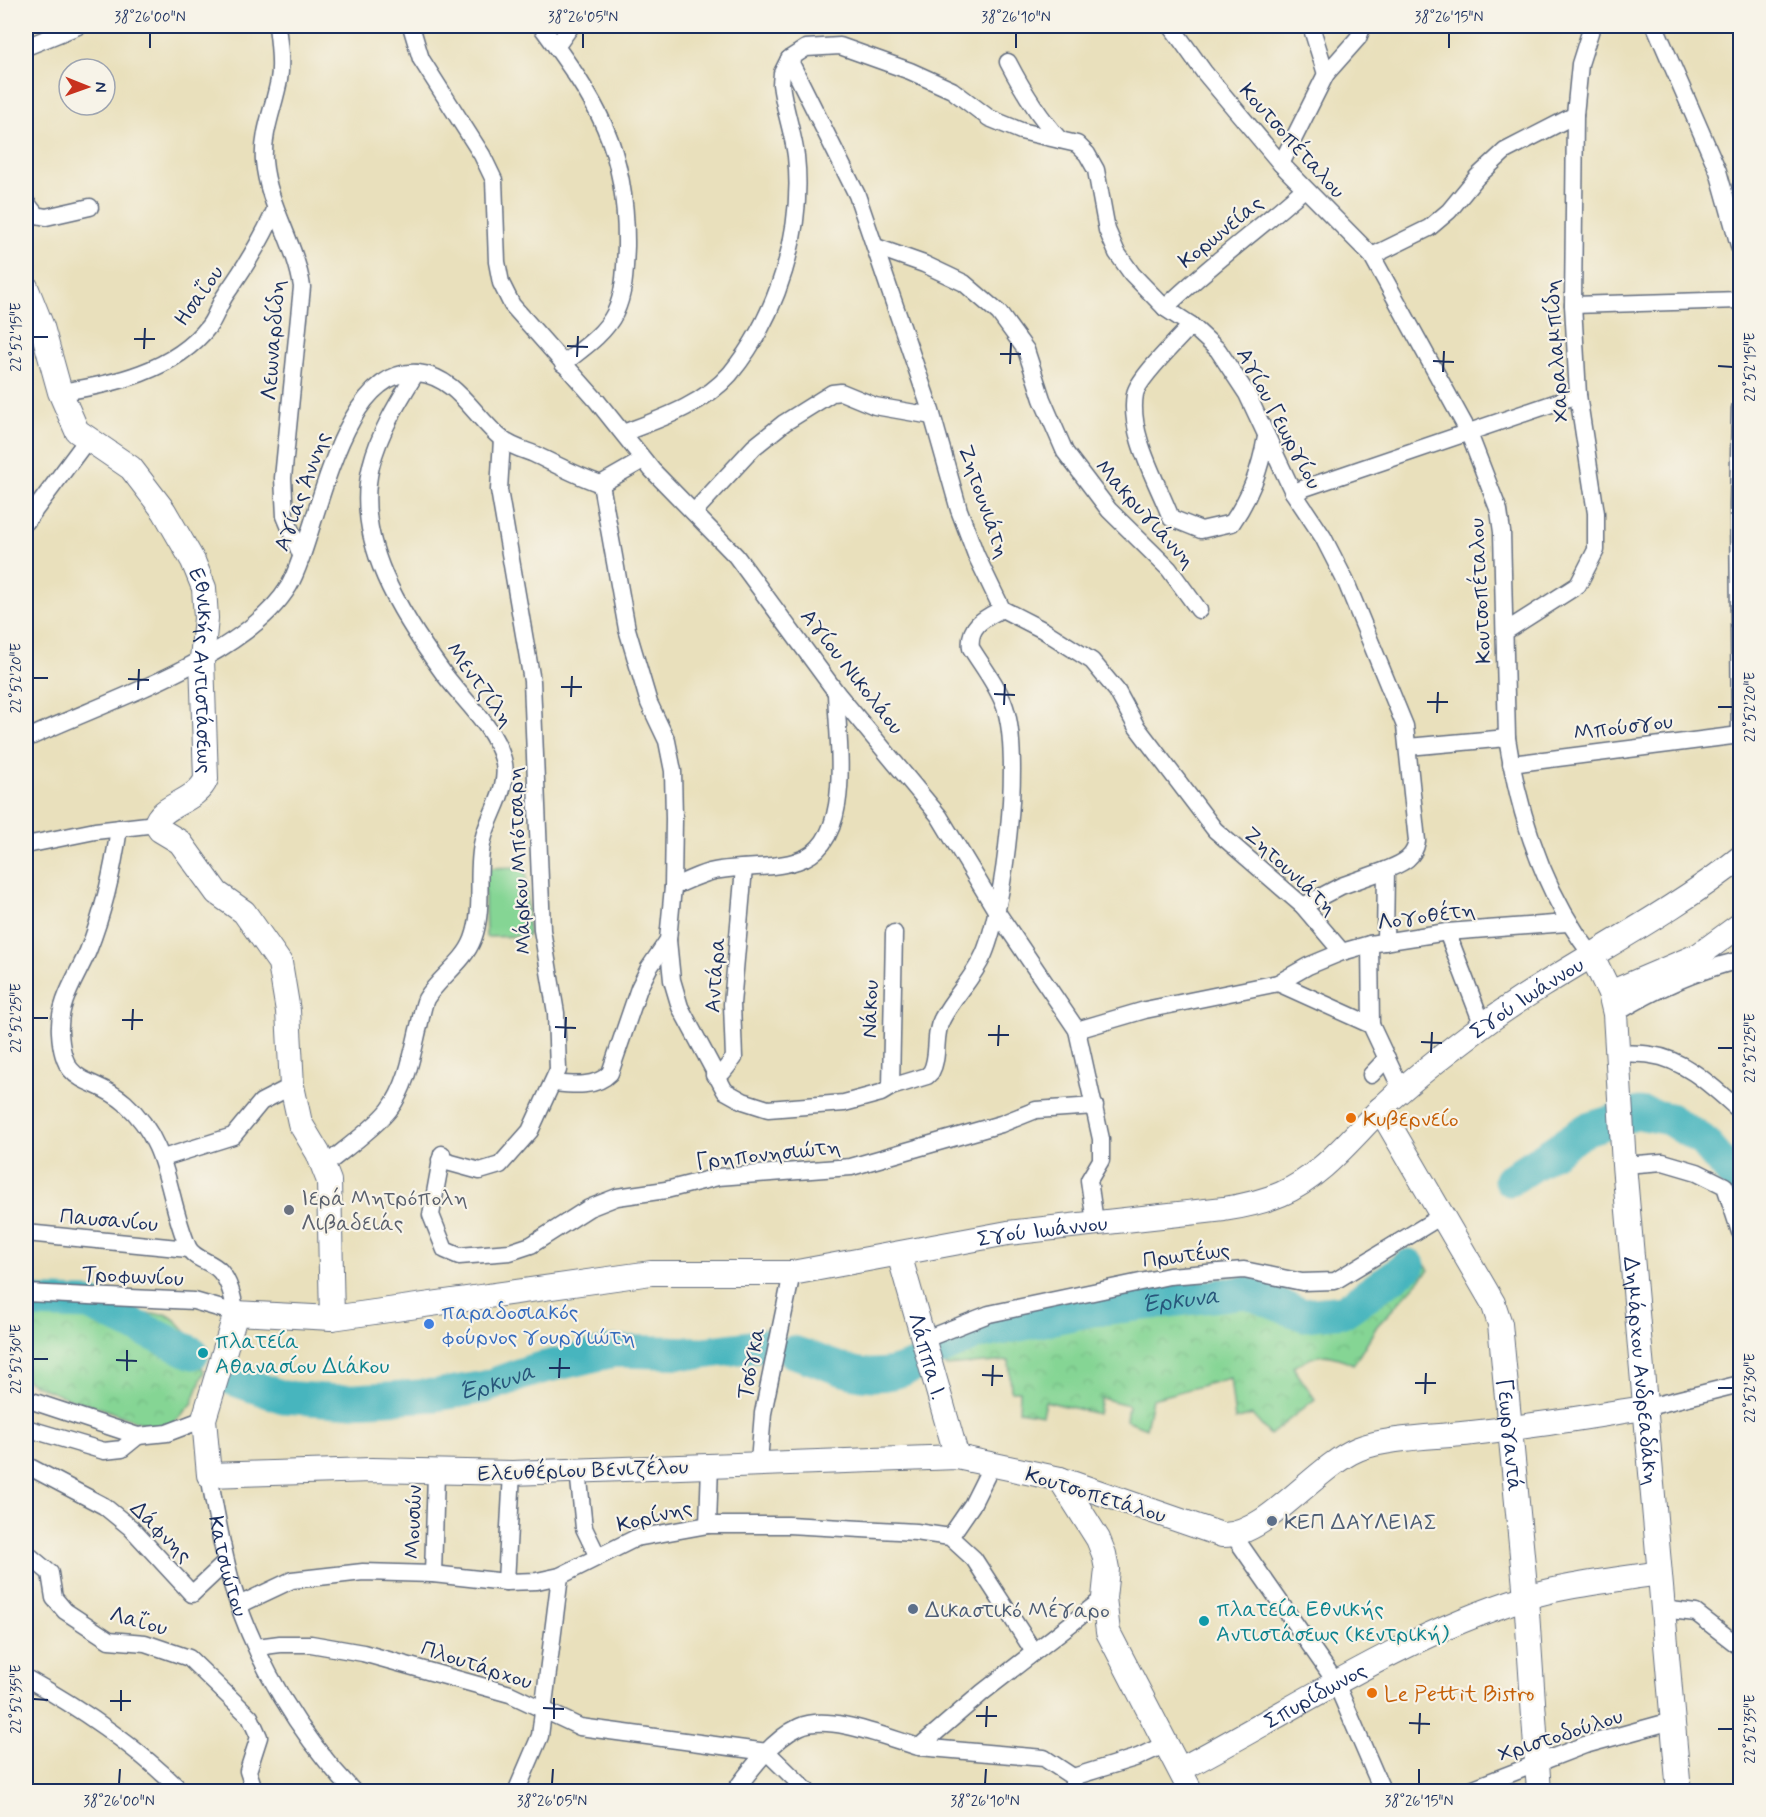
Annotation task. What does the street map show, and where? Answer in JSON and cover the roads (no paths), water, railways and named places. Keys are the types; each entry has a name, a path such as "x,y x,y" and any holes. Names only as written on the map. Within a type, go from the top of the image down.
{"main road":[{"name":"Εθνικής Αντιστάσεως","path":"26,287 42,327 60,392 77,431 131,468 164,511 193,561 204,588 206,618 202,659 206,779 202,788 164,812 156,824"},
{"path":"156,824 160,830 180,842 217,893 244,912 280,963 288,1011 292,1086 300,1123 324,1166 329,1181 332,1318"},
{"name":"Σγού Ιωάννου","path":"236,1312 332,1318 651,1273 792,1274 1008,1233 1224,1209 1258,1203 1284,1194 1314,1173 1380,1109 1483,1026 1591,954 1705,887 1740,858"},
{"path":"1613,1004 1699,954 1738,937"},
{"name":"Δημάρχου Ανδρεαδάκη","path":"1591,954 1613,1004 1644,1408 1678,1791"},
{"name":"Γεωργαντά","path":"1380,1109 1443,1215 1497,1313 1526,1597 1539,1791"},
{"name":"Λάππα Ι.","path":"899,1254 957,1457"},
{"name":"Κατσιώτου","path":"209,1475 204,1419 236,1312"},
{"path":"1234,1536 1253,1528 1334,1462 1360,1448 1510,1429 1644,1408"},
{"name":"Ελευθέριου Βενιζέλου","path":"209,1475 372,1470 512,1473 759,1462 957,1457"},
{"name":"Κουτσοπετάλου","path":"957,1457 1060,1479 1222,1535 1234,1536"},
{"path":"1060,1479 1098,1539 1104,1554 1107,1569 1104,1598 1108,1632 1191,1791"},
{"name":"Σπυρίδωνος","path":"1181,1769 1251,1732 1335,1680 1458,1621 1526,1597 1659,1573"}],"street":[{"path":"26,47 78,26"},
{"name":"Λεωναρδίδη","path":"278,26 279,79 264,145 264,162 275,210 299,268 302,287 283,478 285,516 301,555"},
{"name":"Αγίου Νικολάου","path":"411,26 421,59 482,154 494,180 497,262 501,283 512,305 623,433 643,460 736,556 836,692 939,816 997,912 1077,1030"},
{"path":"541,26 603,118 615,152 625,195 625,281 614,313 596,338 563,364"},
{"path":"556,47 571,26"},
{"name":"Κουτσοπέταλου","path":"1171,26 1204,72 1281,164 1372,256 1468,431 1499,511 1506,631 1507,738 1511,764 1527,830 1567,923 1591,954"},
{"path":"1311,26 1326,74"},
{"path":"1281,164 1326,74 1358,38 1363,26"},
{"name":"Χαραλαμπίδη","path":"1506,631 1578,585 1596,550 1596,513 1578,395 1573,305 1575,115 1580,64 1592,26"},
{"path":"1655,26 1718,171 1740,249"},
{"path":"623,433 693,403 729,375 756,334 788,265 797,217 796,156 781,84 782,73 789,59 806,48 840,46 910,71 952,90 989,118 1022,131 1060,140"},
{"name":"Ζητουνιάτη","path":"789,59 857,195 876,247 909,354 932,416 959,510 976,555 1002,609 1043,630 1092,661 1117,691 1136,726 1160,759 1215,830 1303,906 1342,952"},
{"name":"Αγίου Γεωργίου","path":"1008,62 1022,91 1040,118 1060,140 1077,144 1087,154 1096,170 1107,230 1117,253 1132,274 1165,308 1191,325 1218,350 1247,394 1293,492 1323,537 1346,582 1396,699 1408,747 1417,841 1415,852 1407,861 1341,886 1303,906"},
{"path":"1372,256 1429,228 1449,211 1477,177 1505,151 1575,115"},
{"name":"Κορωνείας","path":"1165,308 1203,271 1267,222 1304,189"},
{"path":"26,202 36,215 46,217 90,207"},
{"name":"Ησαΐου","path":"60,392 116,381 142,373 164,363 195,342 210,325 224,298 261,241 275,210"},
{"name":"Μακρυγιάννη","path":"876,247 924,264 964,283 999,313 1026,350 1042,399 1065,452 1109,510 1169,569 1199,609"},
{"path":"1573,305 1740,300"},
{"path":"1191,325 1155,365 1135,392 1137,439 1171,518 1201,530 1232,523 1250,497 1260,467 1266,437"},
{"path":"416,373 437,377 465,399 502,439 575,476 601,484 643,460"},
{"name":"Αγίας Άννης","path":"26,739 202,659 240,636 271,611 290,585 328,473 345,434 370,392 386,380 416,373"},
{"name":"Μεντζίλη","path":"324,1166 389,1110 406,1079 425,1002 437,982 463,957 473,940 478,921 480,852 487,820 504,786 506,770 496,741 419,636 387,580 372,542 367,504 371,467 382,434 416,373"},
{"path":"694,512 754,447 784,423 832,393 841,392 875,406 932,416"},
{"path":"1293,492 1578,395"},
{"path":"1740,408 1740,737"},
{"name":"Μάρκου Μπότσαρη","path":"441,1157 480,1171 500,1165 530,1131 558,1070 556,1013 542,930 532,681 499,490 502,439"},
{"path":"26,522 87,440"},
{"path":"601,484 627,629 650,703 667,741 673,771 673,887 668,940 672,981 680,1007 714,1075 725,1091 743,1101 768,1109 844,1103 882,1093 891,1087 927,1076 932,1072 941,1020 967,986 984,954 997,912 1012,795 1013,747 1005,706 971,648 970,641 972,630 980,621 1002,609"},
{"path":"673,887 720,870 797,861 816,853 830,835 838,807 836,692"},
{"name":"Μπούσγου","path":"1511,764 1740,737"},
{"path":"1408,747 1507,738"},
{"path":"26,844 156,824"},
{"path":"119,828 112,878 88,952 70,986 59,1031 64,1055 71,1072 80,1080 106,1090 126,1104 151,1137 163,1158 188,1249 220,1271 230,1287 236,1312"},
{"name":"Αντάρα","path":"714,1075 723,1072 734,1058 732,1004 744,868"},
{"path":"1095,1222 1089,1180 1101,1160 1101,1139 1077,1030 1144,1010 1278,983 1308,966 1342,952 1377,943 1386,870"},
{"name":"Λογοθέτη","path":"1371,1025 1377,943 1446,932 1567,923"},
{"path":"1446,932 1483,1026"},
{"name":"Νάκου","path":"891,1087 894,933"},
{"path":"554,1083 586,1084 605,1079 610,1073 639,988 668,940"},
{"path":"1613,1004 1646,994 1686,976 1740,960"},
{"path":"1278,983 1371,1025 1402,1091"},
{"path":"1618,1053 1652,1055 1676,1063 1705,1081 1740,1111"},
{"path":"1371,1075 1387,1058"},
{"path":"163,1158 233,1136 261,1102 292,1086"},
{"name":"Γρηπονησιώτη","path":"441,1157 431,1215 445,1250 459,1256 500,1252 531,1245 589,1208 617,1197 666,1190 718,1177 851,1167 1001,1124 1036,1110 1095,1106"},
{"path":"1624,1165 1663,1162 1697,1172 1725,1186 1740,1232"},
{"name":"Πρωτέως","path":"923,1340 989,1314 1169,1276 1245,1270 1302,1282 1321,1284 1335,1281 1443,1215"},
{"name":"Παυσανίου","path":"26,1233 188,1249"},
{"name":"Τσόγκα","path":"759,1462 763,1413 792,1274"},
{"name":"Τροφωνίου","path":"26,1293 194,1301 236,1312"},
{"path":"1644,1408 1740,1384"},
{"path":"26,1399 138,1436 167,1433 204,1419"},
{"path":"26,1428 104,1451 122,1449 138,1436"},
{"path":"993,1463 972,1505 950,1537 974,1559 1034,1652"},
{"name":"Δάφνης","path":"26,1465 104,1506 131,1528 192,1594 226,1562"},
{"path":"708,1525 710,1465"},
{"path":"578,1470 584,1528 597,1555"},
{"name":"Μουσών","path":"432,1574 436,1473"},
{"path":"506,1582 512,1473"},
{"name":"Κατσιώτου","path":"209,1475 226,1562 239,1605 257,1647 295,1719 354,1791"},
{"name":"Κορίνης","path":"239,1605 292,1580 363,1572 432,1574 506,1582 537,1581 560,1576 597,1555 636,1538 708,1525 788,1525 916,1532 950,1537"},
{"path":"1234,1536 1335,1680 1383,1791"},
{"name":"Λαΐου","path":"26,1553 50,1573 54,1598 64,1611 109,1640 145,1643 189,1658 250,1717 259,1737 248,1771 255,1791"},
{"path":"516,1791 540,1736 560,1576"},
{"path":"919,1747 1034,1652 1104,1598"},
{"path":"1662,1609 1696,1613 1740,1647"},
{"name":"Πλουτάρχου","path":"257,1647 311,1644 363,1653 510,1694 544,1706 580,1727 767,1752"},
{"path":"26,1678 89,1715 133,1748 182,1791"},
{"name":"Χριστοδούλου","path":"1463,1791 1585,1745 1672,1721"},
{"path":"740,1785 767,1752 799,1726 822,1722 842,1725 919,1747 1044,1758 1073,1784 1166,1744"},
{"path":"767,1752 808,1791"}],"waterway":[{"name":"Έρκυνα","path":"1510,1180 1587,1129 1639,1113 1669,1119 1702,1140 1740,1184"},
{"name":"Έρκυνα","path":"939,1350 975,1334 1092,1310 1246,1292 1304,1315 1344,1311 1409,1265"},
{"name":"Έρκυνα","path":"26,1302 89,1304 193,1353"},
{"name":"Έρκυνα","path":"229,1378 283,1397 338,1401 436,1395 485,1387 533,1370 614,1351 703,1353 764,1345"},
{"name":"Έρκυνα","path":"793,1352 839,1369 866,1375 880,1375 914,1366"}],"place":[{"name":"Κυβερνείο","path":"1351,1118"},
{"name":"Ιερά Μητρόπολη Λιβαδειάς","path":"289,1210"},
{"name":"παραδοσιακός φούρνος γουργιώτη","path":"429,1324"},
{"name":"πλατεία Αθανασίου Διάκου","path":"203,1353"},
{"name":"ΚΕΠ ΔΑΥΛΕΙΑΣ","path":"1272,1521"},
{"name":"Δικαστικό Μέγαρο","path":"913,1609"},
{"name":"πλατεία Εθνικής Αντιστάσεως (κεντρική)","path":"1204,1621"},
{"name":"Le Pettit Bistro","path":"1372,1693"}]}
